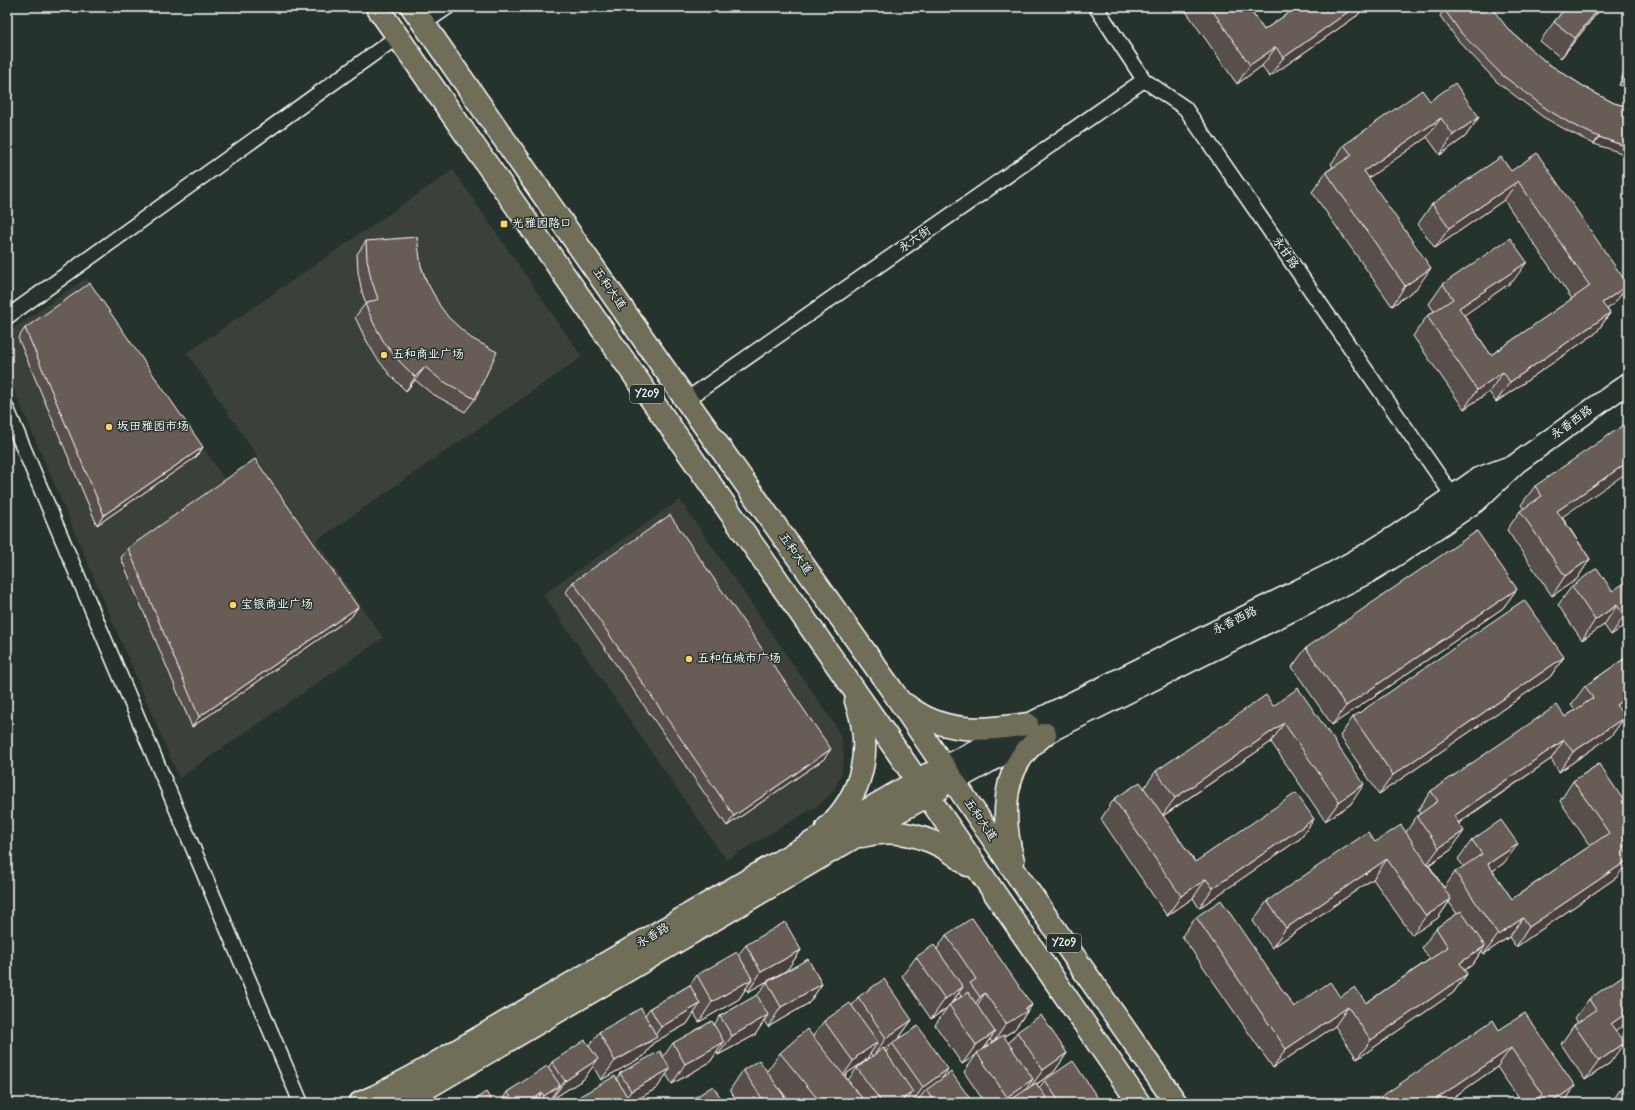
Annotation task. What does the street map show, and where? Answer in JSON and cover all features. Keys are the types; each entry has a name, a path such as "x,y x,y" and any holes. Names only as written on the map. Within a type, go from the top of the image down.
{"main road":[{"name":"Y209","path":"376,7 923,789 1139,1103"},
{"name":"五和大道","path":"417,15 686,400 892,690 1020,879 1176,1103"},
{"name":"永香西路","path":"949,773 1036,729 1368,573 1399,554 1458,503 1476,502 1517,463 1628,383"},
{"path":"814,841 831,825 843,809 860,777 864,760 865,742 857,704 849,683 873,663"},
{"path":"848,841 863,835 879,832 914,834 948,848 991,888 1020,879 1013,862 1008,840 1006,811 1008,788 1013,772 1029,748 1036,729 982,729 947,725 919,715 892,690"},
{"name":"永香路","path":"402,1103 848,841 923,789 949,773"},
{"name":"永香路","path":"360,1103 414,1076 814,841 923,789"}],"street":[{"path":"417,15 448,7"},
{"name":"永甘路","path":"1096,7 1144,80 1185,108 1458,503"},
{"path":"7,317 397,37"},
{"name":"永六街","path":"686,400 1144,80"},
{"path":"7,409 301,1103"}],"shaded area":[{"path":"453,170 582,357 316,541 383,638 179,778 7,373 7,333 86,278 225,480 258,457 187,353"},
{"name":"五和伍城市广场","path":"680,500 835,725 842,741 844,758 841,775 834,790 822,803 726,860 543,594"}],"building":[{"path":"1210,7 1248,7 1264,30 1297,7 1355,7 1283,58 1276,47 1250,65"},
{"path":"1447,7 1491,7 1508,29 1547,63 1591,91 1614,103 1628,107 1628,147 1599,137 1573,125 1548,110 1502,75 1461,33 1444,9"},
{"path":"1566,7 1600,7 1575,38 1554,22"},
{"path":"1455,83 1479,117 1453,135 1441,118 1364,171 1431,268 1405,286 1326,172 1352,155 1344,145 1422,90 1430,101"},
{"path":"1537,153 1628,285 1602,303 1610,313 1510,382 1503,372 1477,390 1427,316 1453,299 1443,284 1510,238 1527,262 1459,308 1491,355 1590,286 1518,181 1449,228 1432,204 1501,157 1511,171"},
{"path":"417,237 421,266 426,280 440,306 449,318 471,338 497,352 475,399 441,380 425,367 415,377 385,344 365,304 378,299 371,279 367,259 366,241"},
{"path":"90,283 203,447 104,515 25,328"},
{"path":"1628,422 1628,462 1557,511 1590,559 1565,576 1520,511 1542,496 1535,486"},
{"name":"宝银商业广场","path":"255,459 358,607 199,717 128,548"},
{"name":"五和伍城市广场","path":"670,515 831,749 734,816 573,582"},
{"path":"1477,531 1517,589 1346,706 1306,648"},
{"path":"1597,568 1612,591 1628,581 1628,613 1624,616 1617,605 1595,620 1572,586"},
{"path":"1524,600 1564,657 1393,775 1353,717"},
{"path":"1628,656 1628,696 1616,705 1625,717 1573,752 1564,740 1454,816 1464,831 1439,848 1417,816 1438,801 1431,791 1557,705 1565,717 1593,698 1585,686"},
{"path":"1298,688 1364,784 1339,802 1284,723 1175,798 1156,771 1266,695 1273,706"},
{"path":"1599,764 1628,807 1628,843 1623,847 1628,854 1628,860 1529,927 1523,918 1498,935 1455,872 1482,854 1472,840 1501,820 1518,844 1488,864 1512,899 1609,833 1573,781"},
{"path":"1140,782 1195,862 1296,793 1314,819 1213,888 1206,879 1181,896 1114,799"},
{"path":"1401,825 1451,899 1426,916 1387,859 1286,928 1267,901 1368,832 1375,842"},
{"path":"1221,900 1294,1007 1330,982 1340,997 1355,987 1366,1003 1448,947 1436,928 1461,911 1485,946 1460,963 1467,974 1371,1040 1348,1007 1286,1049 1196,917"},
{"path":"972,918 1032,1005 1025,1009 1027,1011 1006,1024 985,993 980,997 970,983 976,979 946,935"},
{"path":"785,922 801,950 761,972 746,945"},
{"path":"934,945 963,987 945,999 916,957"},
{"path":"737,952 752,979 712,1002 697,975"},
{"path":"808,959 822,984 781,1007 767,982"},
{"path":"1628,972 1628,1012 1611,1024 1624,1043 1599,1061 1574,1025 1596,1010 1589,999"},
{"path":"884,979 912,1020 886,1038 858,997"},
{"path":"690,985 700,1004 661,1027 650,1008"},
{"path":"968,992 995,1032 976,1045 949,1005"},
{"path":"757,995 768,1015 732,1036 720,1016"},
{"path":"850,1003 878,1042 856,1057 857,1058 853,1061 824,1021"},
{"path":"641,1008 657,1037 615,1061 599,1032"},
{"path":"1525,1013 1575,1086 1551,1103 1531,1103 1543,1094 1511,1048 1430,1103 1372,1103 1493,1020 1499,1030"},
{"path":"1041,1015 1067,1053 1043,1070 1017,1032"},
{"path":"712,1021 724,1042 685,1064 673,1043"},
{"path":"918,1026 948,1069 923,1087 892,1043"},
{"path":"807,1029 866,1103 821,1103 780,1053"},
{"path":"1003,1035 1033,1079 1007,1097 977,1053"},
{"path":"585,1040 598,1059 565,1081 552,1062"},
{"path":"883,1048 913,1092 898,1103 882,1103 857,1068"},
{"path":"660,1051 670,1069 631,1091 620,1073"},
{"path":"759,1060 789,1103 765,1103 743,1070"},
{"path":"1073,1061 1101,1103 1060,1103 1045,1080"},
{"path":"547,1066 560,1085 544,1096 542,1093 535,1098 536,1101 533,1103 515,1103 507,1092"},
{"path":"951,1072 973,1103 935,1103 926,1090"},
{"path":"615,1076 629,1100 623,1103 577,1103 575,1099"},
{"path":"1036,1083 1050,1103 1010,1103 1009,1101"},
{"path":"1628,1085 1628,1102 1620,1090"},
{"path":"713,1086 724,1103 686,1103"},
{"path":"486,1092 493,1103 469,1103"}],"place":[{"name":"光雅园路口","path":"504,224"},
{"name":"五和商业广场","path":"384,355"},
{"name":"坂田雅园市场","path":"109,427"},
{"name":"宝银商业广场","path":"233,605"},
{"name":"五和伍城市广场","path":"689,659"}]}
